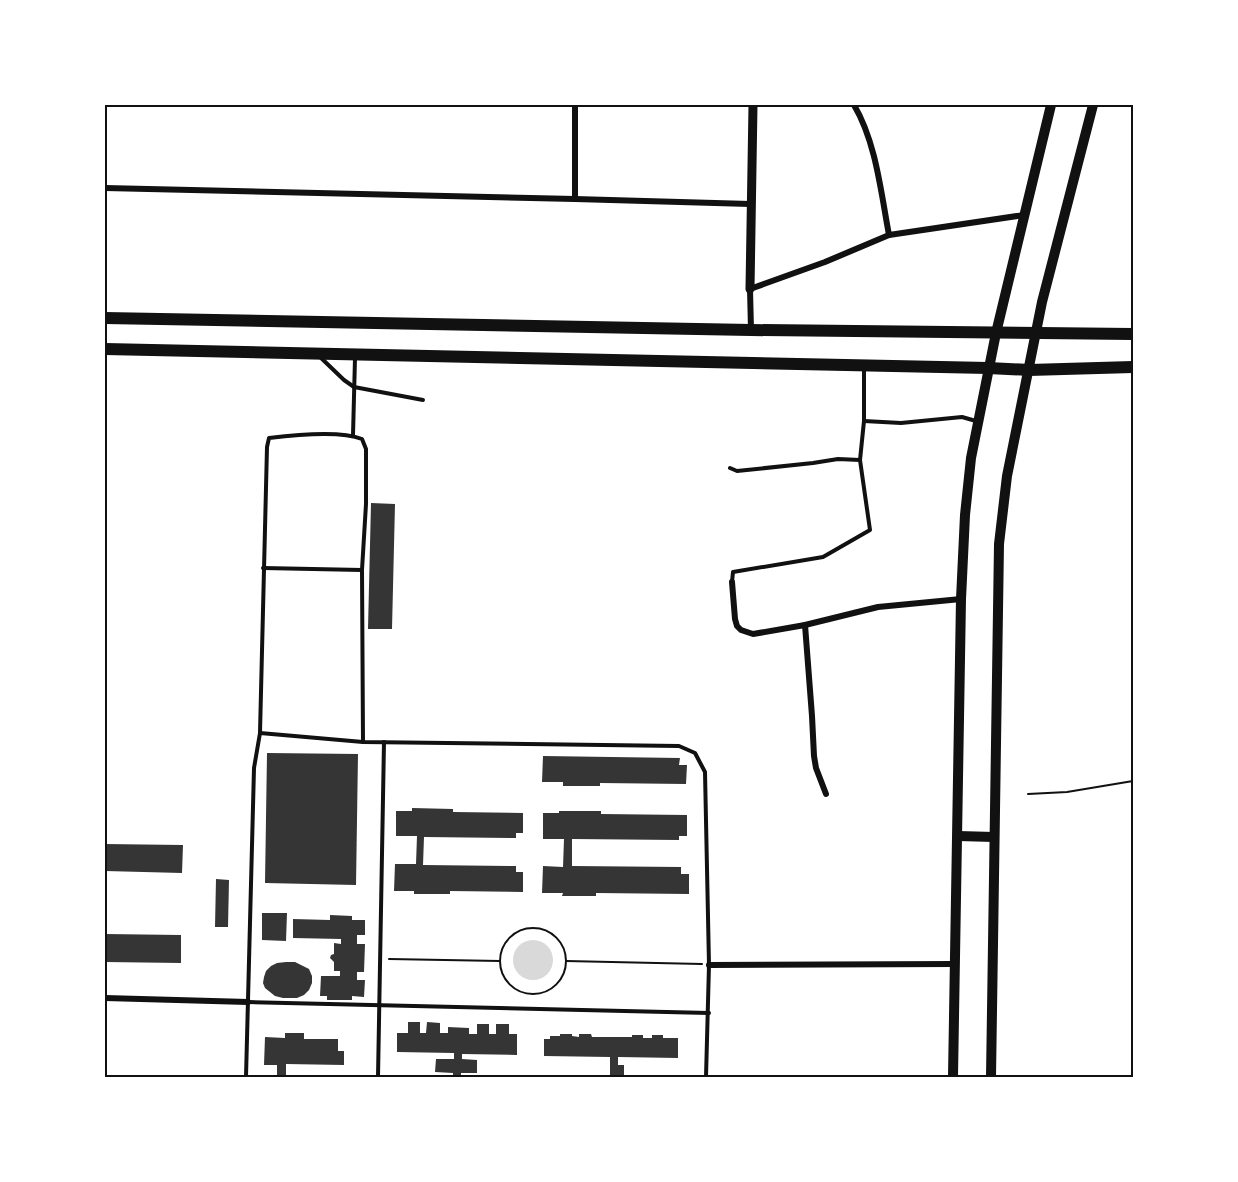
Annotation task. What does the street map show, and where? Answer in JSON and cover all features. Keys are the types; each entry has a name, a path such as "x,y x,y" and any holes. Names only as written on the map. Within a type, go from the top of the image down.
{"main road":[{"path":"953,1077 961,599 966,504 971,458 988,368 1052,105"},
{"path":"991,1077 999,544 1007,476 1042,302 1093,105"},
{"path":"105,318 751,330 1133,334"},
{"path":"105,349 1029,370 1133,367"},
{"path":"958,836 994,837"}],"street":[{"path":"575,105 575,199"},
{"path":"751,330 750,204 753,105"},
{"path":"854,105 862,119 879,178 889,235"},
{"path":"105,188 750,204"},
{"path":"750,289 825,262 889,235 1024,215"},
{"path":"732,582 737,626 753,634 805,625 878,607 961,599"},
{"path":"805,625 814,756 826,794"},
{"path":"710,965 954,964"},
{"path":"105,998 248,1002"}],"lane":[{"path":"316,354 354,387 423,400"},
{"path":"353,435 355,354"},
{"path":"732,582 733,572 823,556 870,530 860,460 864,421 864,365"},
{"path":"864,421 901,423 962,417 977,422"},
{"path":"246,1077 254,768 260,734 265,475 270,438 298,434 353,435 362,439 366,449 366,504 362,570 363,742"},
{"path":"729,468 737,471 838,459 860,460"},
{"path":"263,568 362,570"},
{"path":"260,734 363,742 679,746 695,753 705,772 710,965 706,1077"},
{"path":"378,1077 384,742"},
{"path":"248,1002 709,1013"}],"path":[{"path":"1028,794 1067,792 1133,781"},
{"path":"534,929 544,930 560,942 565,951 566,961 565,971 553,988 543,993 533,994 523,993 506,980 500,961 502,951 514,935 524,930 534,929"},
{"path":"380,959 500,961"},
{"path":"566,961 710,965"}],"shaded area":[{"path":"533,940 541,941 547,946 552,952 552,968 547,974 541,979 533,980 525,979 519,974 514,968 513,960 514,952 519,946 525,941"}],"building":[{"path":"371,503 395,504 392,629 368,629"},
{"path":"267,753 358,754 356,885 265,883"},
{"path":"543,756 680,758 679,765 687,765 686,784 600,783 600,786 563,786 563,782 542,782"},
{"path":"412,808 453,809 453,812 523,813 523,833 516,833 516,838 424,837 423,865 516,866 516,872 523,872 523,892 450,891 450,894 414,894 414,891 394,891 395,864 416,864 417,836 396,836 396,811 412,811"},
{"path":"559,811 687,815 687,836 679,836 679,840 572,839 572,866 681,867 681,874 689,874 689,894 596,893 596,896 562,896 563,893 542,893 543,866 563,867 564,839 543,839 543,813 559,813"},
{"path":"105,844 183,845 182,873 105,871"},
{"path":"216,879 229,880 228,927 215,927"},
{"path":"262,913 287,913 286,941 262,940"},
{"path":"330,915 352,916 352,920 365,920 365,935 357,935 357,944 365,944 364,972 357,972 357,980 365,980 364,997 352,996 352,1000 327,1000 327,996 320,996 321,976 340,976 340,971 334,971 334,962 330,958 334,954 334,943 341,944 341,939 293,938 293,919 330,920"},
{"path":"105,934 181,935 181,963 105,962"},
{"path":"295,962 309,969 312,976 309,990 297,998 275,996 265,988 263,983 266,971 271,966"},
{"path":"408,1022 420,1022 420,1033 426,1033 427,1022 440,1023 440,1033 448,1033 448,1027 469,1028 469,1034 477,1034 477,1024 489,1024 489,1034 496,1034 496,1024 509,1024 509,1034 517,1034 517,1055 462,1054 462,1059 477,1060 477,1073 461,1073 461,1077 453,1077 453,1073 435,1072 436,1059 454,1059 454,1053 397,1052 397,1033 408,1033"},
{"path":"285,1033 304,1033 304,1039 338,1039 338,1051 344,1051 344,1065 286,1064 286,1077 277,1077 277,1065 264,1065 265,1037 285,1038"},
{"path":"560,1034 572,1034 572,1036 579,1037 579,1034 591,1034 592,1037 643,1035 643,1038 663,1035 663,1038 678,1038 678,1058 618,1057 618,1065 624,1065 624,1077 610,1077 610,1057 544,1056 544,1039 550,1039 550,1036 560,1036"}]}
